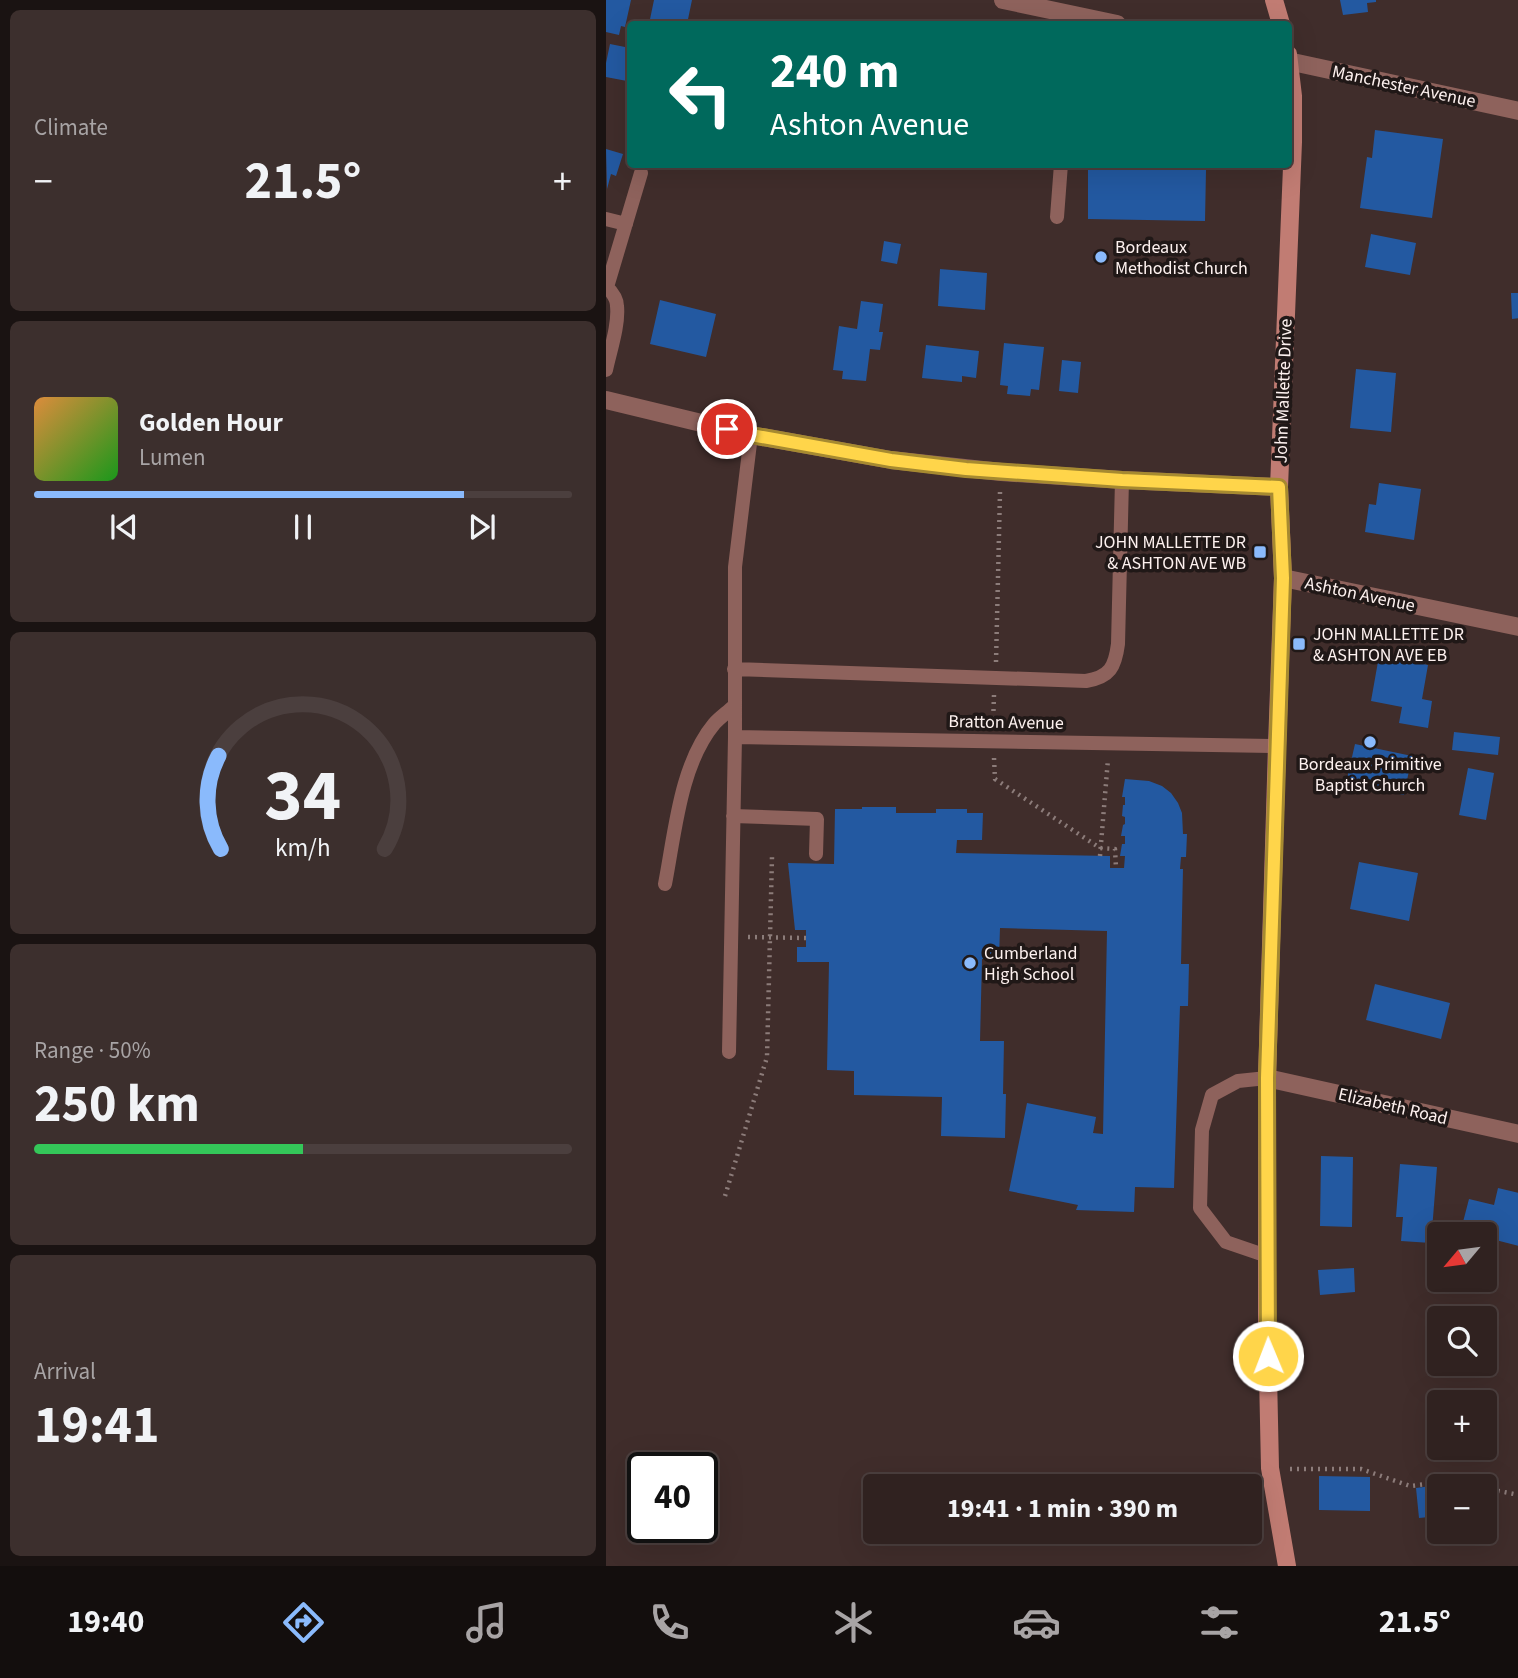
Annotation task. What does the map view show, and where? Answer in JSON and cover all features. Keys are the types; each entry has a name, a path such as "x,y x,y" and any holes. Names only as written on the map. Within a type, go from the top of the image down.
{"street":[{"path":"1003,0 1086,21"},
{"path":"1274,0 1280,21"},
{"name":"Manchester Avenue","path":"1292,60 1518,111"},
{"name":"John Mallette Drive","path":"1292,87 1292,167"},
{"name":"John Mallette Drive","path":"1287,1566 1270,1468 1267,1078 1283,578 1279,487 1292,168"},
{"path":"606,400 751,435 891,460 1001,472 1279,487"},
{"name":"Ashton Avenue","path":"1283,578 1518,627"},
{"name":"Elizabeth Road","path":"1267,1078 1518,1134"}],"lane":[{"path":"1057,217 1061,168"},
{"path":"606,370 617,305 613,293 607,287 641,173"},
{"path":"606,219 626,224"},
{"path":"730,1052 735,567 751,435"},
{"path":"734,670 1086,681 1098,679 1113,667 1118,644 1122,480"},
{"path":"665,884 683,790 694,757 715,722 734,706"},
{"name":"Bratton Avenue","path":"735,737 1277,746"},
{"path":"733,816 817,819 817,854"},
{"path":"1267,1078 1238,1081 1212,1095 1203,1130 1200,1208 1226,1242 1267,1256"}],"path":[{"path":"1100,856 1109,743"},
{"path":"725,1196 767,1057 772,858"},
{"path":"731,937 806,938"},
{"path":"1270,1468 1361,1469 1410,1486 1427,1484"},
{"path":"1497,1491 1518,1495"}],"building":[{"path":"606,0 631,0 625,27 621,26 619,35 606,32"},
{"path":"654,0 692,0 688,21 650,21"},
{"path":"1340,0 1376,2 1367,3 1368,12 1343,15"},
{"path":"610,44 627,47 627,81 606,77"},
{"path":"1375,130 1443,139 1432,218 1360,208 1367,157 1372,158"},
{"path":"606,149 623,154 616,176 611,174 607,189"},
{"path":"1088,168 1206,170 1205,221 1088,219"},
{"path":"1371,234 1416,243 1410,275 1365,267"},
{"path":"884,241 901,244 897,264 881,261"},
{"path":"940,269 987,273 985,310 938,306"},
{"path":"1511,293 1519,293 1519,318 1512,319"},
{"path":"660,300 716,314 706,357 650,344"},
{"path":"861,301 883,304 879,332 883,332 880,350 870,349 866,381 842,379 843,371 833,370 839,326 857,329"},
{"path":"1004,343 1044,347 1039,390 1031,389 1030,396 1007,394 1008,386 1000,385"},
{"path":"926,345 979,351 976,378 962,376 962,382 922,378"},
{"path":"1062,360 1081,362 1078,393 1059,391"},
{"path":"1356,369 1396,373 1391,432 1350,428"},
{"path":"1379,483 1421,489 1414,540 1365,532 1369,504 1376,505"},
{"path":"1379,656 1428,665 1422,699 1432,701 1428,728 1399,723 1402,707 1371,701"},
{"path":"1454,732 1500,737 1498,755 1452,750"},
{"path":"1355,744 1412,756 1404,795 1346,783"},
{"path":"1468,768 1494,773 1486,820 1459,815"},
{"path":"1125,779 1149,781 1171,793 1182,813 1183,834 1187,834 1186,857 1181,857 1180,869 1183,869 1181,964 1189,964 1188,1006 1180,1006 1174,1188 1135,1187 1134,1212 1076,1210 1078,1205 1009,1191 1027,1103 1096,1117 1093,1133 1103,1134 1107,931 1000,928 999,959 982,959 980,1041 1004,1041 1005,1138 941,1136 942,1097 854,1095 854,1071 827,1070 829,962 797,962 797,947 806,947 806,930 795,930 788,863 834,864 835,809 896,807 896,813 936,813 936,809 967,809 967,813 983,813 982,840 957,840 956,853 1110,856 1110,868 1124,868 1125,856 1120,856 1122,844 1125,844 1125,836 1121,836 1125,824 1125,817 1122,816 1125,797 1122,797"},
{"path":"1359,862 1418,873 1409,921 1350,909"},
{"path":"1375,984 1450,1003 1441,1039 1366,1020"},
{"path":"1321,1156 1353,1157 1352,1227 1320,1226"},
{"path":"1400,1164 1437,1167 1433,1222 1427,1222 1427,1243 1401,1241 1403,1217 1396,1217"},
{"path":"1498,1188 1519,1193 1519,1246 1497,1240 1497,1222 1463,1222 1469,1199 1494,1205"},
{"path":"1354,1268 1355,1292 1320,1295 1318,1270"},
{"path":"1319,1476 1370,1477 1370,1511 1319,1510"},
{"path":"1427,1487 1427,1517 1419,1518 1416,1488"}],"place":[{"name":"Bordeaux Methodist Church","path":"1101,257"},
{"name":"JOHN MALLETTE DR & ASHTON AVE WB","path":"1260,552"},
{"name":"JOHN MALLETTE DR & ASHTON AVE EB","path":"1299,644"},
{"name":"Bordeaux Primitive Baptist Church","path":"1370,742"},
{"name":"Cumberland High School","path":"970,963"}],"route":[{"path":"727,429 891,460 966,469 1279,487 1283,578 1267,1078 1268,1356"}]}
